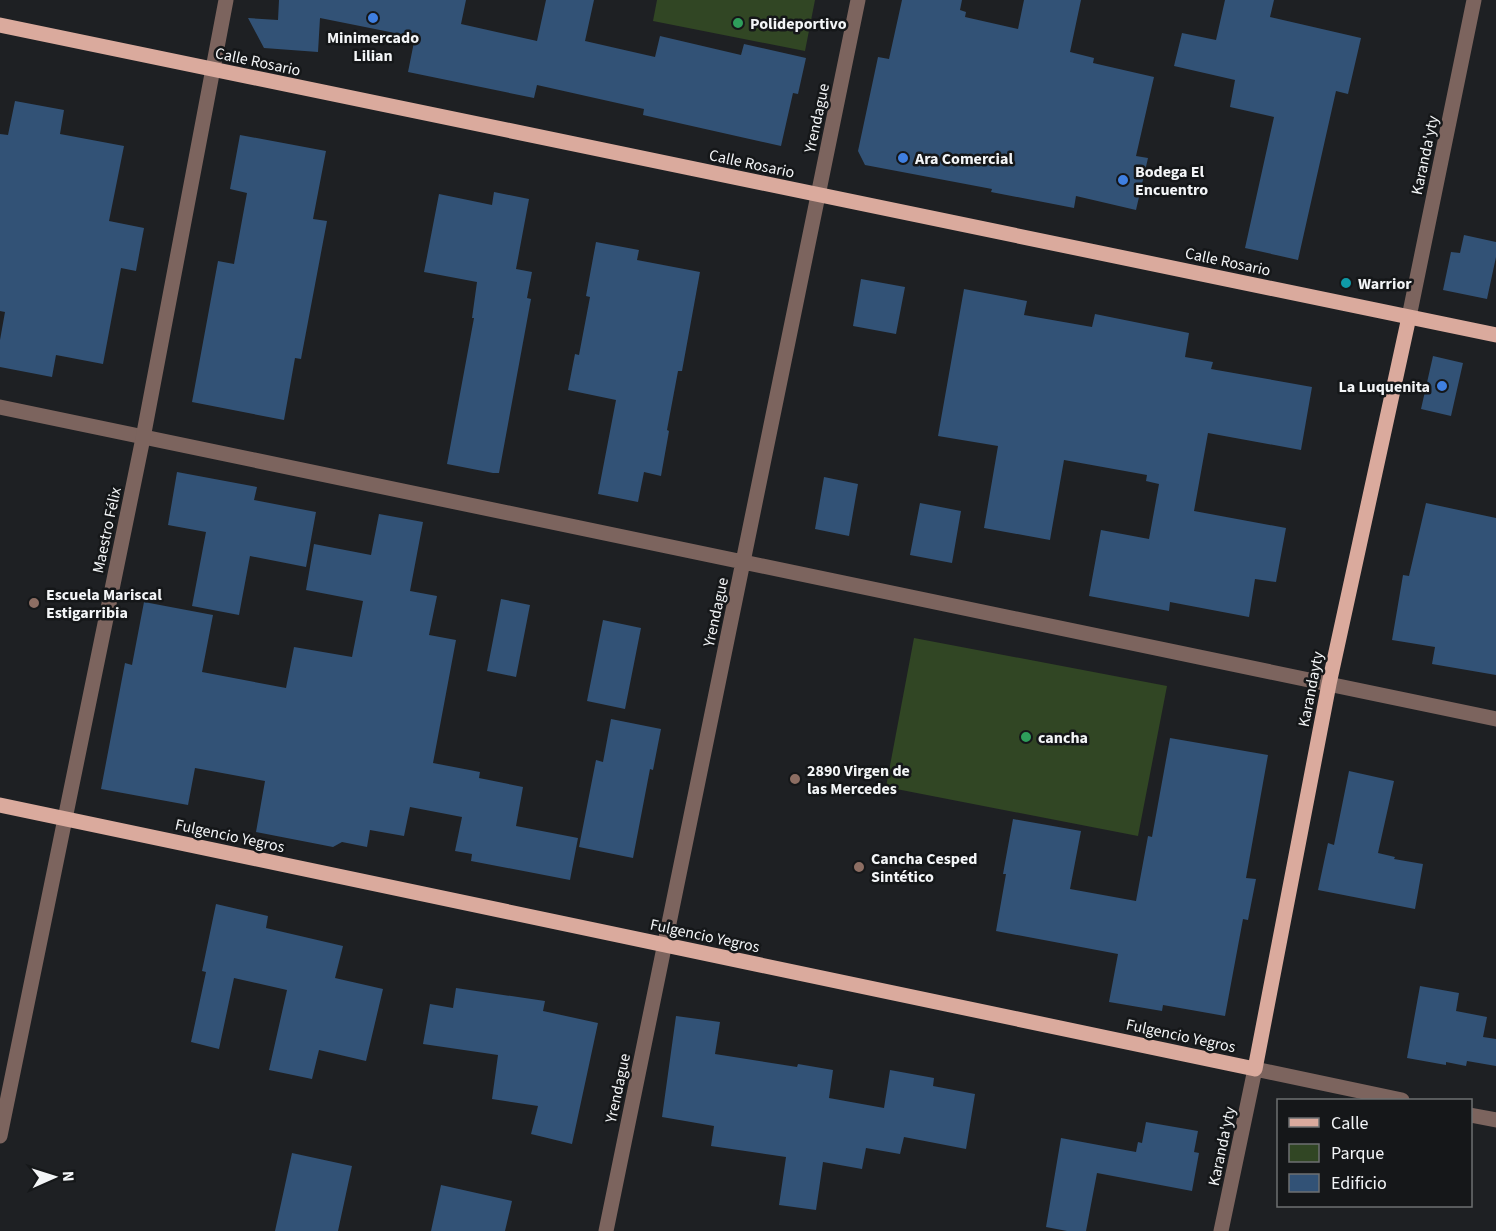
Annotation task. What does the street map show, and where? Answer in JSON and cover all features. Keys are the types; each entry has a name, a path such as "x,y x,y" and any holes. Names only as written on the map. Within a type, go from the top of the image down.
{"main road":[{"name":"Calle Rosario","path":"0,26 1496,335"},
{"name":"Karandayty","path":"1255,1069 1329,684 1409,317"},
{"name":"Fulgencio Yegros","path":"0,806 1255,1069"}],"street":[{"name":"Maestro Félix","path":"0,1136 143,438 226,0"},
{"name":"Yrendague","path":"606,1231 858,0"},
{"name":"Karanda'yty","path":"1409,317 1474,0"},
{"path":"0,407 1496,719"},
{"name":"Karanda'yty","path":"1221,1231 1255,1069"},
{"name":"Fulgencio Yegros","path":"1255,1069 1393,1099"},
{"path":"1472,1115 1496,1120"}],"green space":[{"name":"Polideportivo","path":"657,0 815,0 805,51 653,21"},
{"name":"cancha","path":"914,638 1167,686 1138,836 886,787"}],"building":[{"path":"279,0 466,0 461,24 537,41 546,0 594,0 585,41 655,57 660,36 741,55 744,44 806,58 798,94 793,93 781,146 643,115 644,109 537,85 534,98 408,72 415,37 320,18 318,52 264,48 248,18 278,20"},
{"path":"902,0 962,0 960,10 966,12 965,17 1018,29 1024,0 1081,0 1070,52 1094,58 1093,63 1154,77 1136,156 1148,158 1136,210 1076,196 1074,208 991,192 992,189 865,165 858,151 878,57 889,59"},
{"path":"1225,0 1274,0 1270,17 1361,38 1348,94 1336,91 1298,260 1245,248 1274,117 1230,107 1235,80 1174,66 1182,33 1216,40"},
{"path":"15,101 64,110 60,134 124,146 109,221 144,228 136,271 121,268 103,364 56,355 52,377 0,367 0,340 5,312 0,311 0,134 8,135"},
{"path":"240,135 326,151 313,219 327,221 301,359 295,358 284,420 192,402 218,261 234,264 247,193 230,189"},
{"path":"494,192 529,199 516,269 532,272 527,298 531,299 499,473 447,464 474,318 472,318 477,282 424,272 439,194 492,205"},
{"path":"1464,235 1496,242 1496,257 1487,299 1443,290 1451,252 1460,253"},
{"path":"596,242 639,250 637,260 700,272 682,371 678,371 661,476 644,472 638,502 598,494 616,400 568,390 575,354 579,355 590,297 586,296"},
{"path":"861,279 905,287 896,334 853,326"},
{"path":"964,289 1027,301 1024,315 1092,327 1095,314 1189,333 1185,357 1213,362 1211,369 1312,387 1301,450 1208,433 1194,511 1286,528 1276,582 1255,579 1249,617 1170,602 1169,611 1089,596 1101,530 1149,539 1159,484 1146,481 1147,475 1064,460 1050,540 984,528 998,446 938,436"},
{"name":"La Luquenita","path":"1433,356 1463,363 1451,416 1421,409"},
{"path":"177,472 257,487 254,500 316,512 306,567 250,556 239,615 192,606 206,532 168,525"},
{"path":"824,477 858,484 849,536 815,529"},
{"path":"920,503 961,511 952,563 910,555"},
{"path":"1426,503 1496,518 1496,675 1432,664 1435,647 1392,640 1403,575 1409,576"},
{"path":"379,514 423,522 410,591 437,596 429,635 456,640 433,763 480,772 479,778 523,787 516,826 578,838 570,880 471,861 472,854 455,851 462,817 410,807 404,836 370,830 367,847 342,842 333,847 256,832 265,781 195,768 188,805 101,789 125,663 132,665 144,602 213,615 202,672 286,688 294,647 352,657 363,601 306,590 314,544 371,555"},
{"path":"501,599 530,605 516,677 487,671"},
{"path":"603,620 641,628 625,709 587,701"},
{"path":"611,719 661,729 653,770 650,769 633,858 579,847 596,760 603,762"},
{"path":"1170,738 1268,755 1246,878 1256,879 1248,920 1243,919 1225,1016 1163,1005 1162,1011 1109,1002 1118,954 996,931 1013,819 1081,831 1070,889 1136,901 1148,836 1152,837"},
{"path":"1349,771 1394,781 1378,853 1395,857 1394,859 1423,864 1415,909 1318,890 1328,843 1334,845"},
{"path":"216,904 268,916 266,928 343,946 335,978 383,989 366,1061 319,1050 312,1079 269,1070 287,990 234,978 219,1049 191,1042 206,972 202,971"},
{"path":"1420,986 1459,993 1456,1011 1487,1017 1483,1037 1496,1039 1496,1066 1467,1061 1466,1066 1446,1062 1446,1065 1407,1058"},
{"path":"456,988 545,1001 543,1011 598,1023 572,1144 531,1134 538,1106 492,1099 498,1055 423,1044 430,1004 453,1008"},
{"path":"676,1016 720,1022 715,1054 797,1067 798,1064 833,1070 829,1098 884,1108 890,1070 934,1078 933,1086 975,1094 966,1149 904,1137 900,1154 866,1148 862,1169 823,1162 816,1210 779,1205 786,1157 711,1146 714,1126 662,1117"},
{"path":"1146,1122 1198,1131 1194,1152 1199,1153 1192,1191 1097,1173 1086,1231 1067,1231 1046,1227 1061,1138 1136,1152 1138,1142 1142,1143"},
{"path":"292,1153 352,1166 338,1231 275,1231"},
{"path":"441,1185 512,1201 505,1231 431,1231"}],"place":[{"name":"Minimercado Lilian","path":"373,18"},
{"name":"Polideportivo","path":"738,23"},
{"name":"Ara Comercial","path":"903,158"},
{"name":"Bodega El Encuentro","path":"1123,180"},
{"name":"Warrior","path":"1346,283"},
{"name":"La Luquenita","path":"1442,386"},
{"name":"Escuela Mariscal Estigarribia","path":"34,603"},
{"name":"cancha","path":"1026,737"},
{"name":"2890 Virgen de las Mercedes","path":"795,779"},
{"name":"Cancha Cesped Sintético","path":"859,867"}]}
